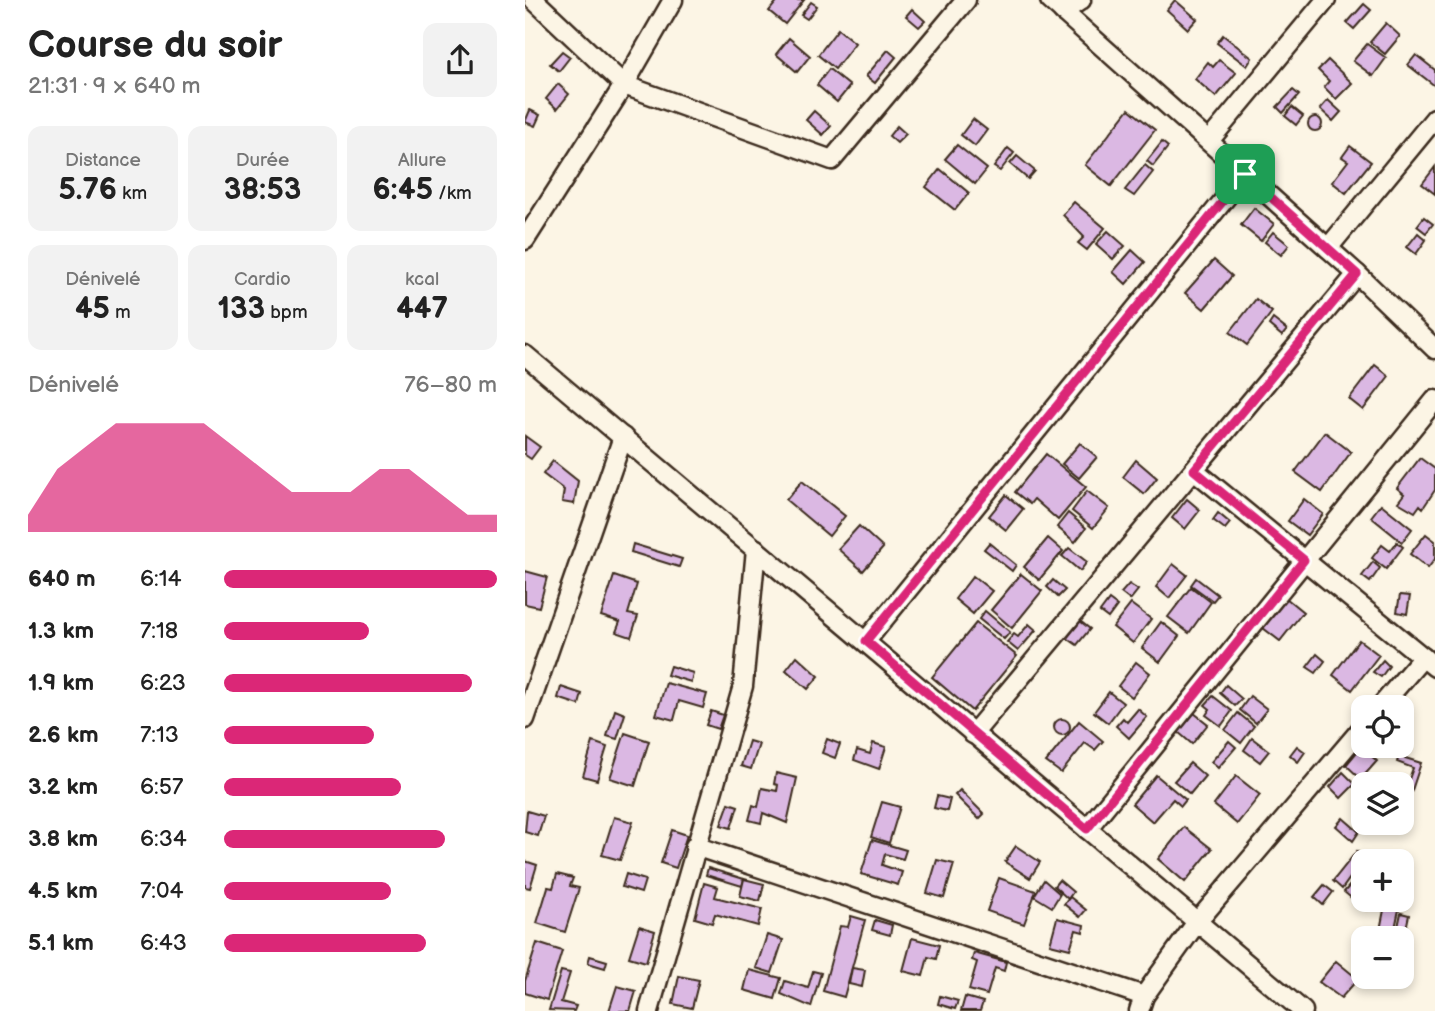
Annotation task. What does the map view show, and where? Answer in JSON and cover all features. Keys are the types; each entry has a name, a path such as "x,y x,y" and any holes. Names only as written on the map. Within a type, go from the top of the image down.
{"street":[{"path":"534,0 624,85 832,160 966,0"},
{"path":"525,240 624,85 673,0"},
{"path":"1057,6 1081,0"},
{"path":"1209,141 1326,0"},
{"path":"1057,6 1357,274 1435,349"},
{"path":"1328,248 1435,118"},
{"path":"866,641 1245,174"},
{"path":"973,734 1357,274"},
{"path":"525,355 1197,922 1284,1004 1303,1011"},
{"path":"1087,829 1435,400"},
{"path":"525,719 623,437"},
{"path":"1194,470 1429,662 1393,695"},
{"path":"649,1011 743,686 756,549"},
{"path":"695,846 1142,1004 1197,922 1351,741"}],"building":[{"path":"778,0 804,0 785,24 769,11"},
{"path":"1175,0 1197,19 1188,29 1167,10"},
{"path":"811,2 817,6 807,19 801,15"},
{"path":"1364,4 1371,10 1354,29 1347,23"},
{"path":"912,9 925,21 919,27 906,16"},
{"path":"1386,23 1400,36 1385,54 1370,42"},
{"path":"838,29 855,43 835,69 818,55"},
{"path":"1223,35 1252,58 1247,66 1217,43"},
{"path":"789,38 810,56 797,72 776,54"},
{"path":"1367,44 1386,58 1373,76 1353,61"},
{"path":"888,50 896,57 875,83 866,76"},
{"path":"562,51 570,57 559,71 550,64"},
{"path":"1416,55 1435,70 1435,86 1408,65"},
{"path":"1219,60 1236,73 1216,97 1195,79 1208,62 1213,67"},
{"path":"1328,60 1352,83 1336,99 1324,87 1329,81 1318,70"},
{"path":"829,69 850,86 837,102 817,85"},
{"path":"558,84 569,94 557,109 546,99"},
{"path":"1293,90 1299,95 1283,113 1277,107"},
{"path":"1328,100 1341,112 1333,121 1320,109"},
{"path":"1292,107 1303,116 1296,125 1285,116"},
{"path":"1129,109 1155,130 1111,186 1085,165"},
{"path":"530,110 540,115 535,126 525,122"},
{"path":"814,111 831,126 823,135 806,120"},
{"path":"1315,117 1320,119 1320,129 1315,131 1310,129 1308,124 1310,119"},
{"path":"973,119 987,130 975,146 961,135"},
{"path":"897,126 906,134 897,143 889,136"},
{"path":"1162,142 1168,147 1153,166 1147,161"},
{"path":"957,145 987,169 975,184 945,159"},
{"path":"1350,146 1371,162 1346,193 1332,182 1348,161 1342,157"},
{"path":"1008,148 1014,153 1000,171 994,167"},
{"path":"1017,156 1035,171 1028,179 1010,164"},
{"path":"1145,165 1153,172 1134,196 1125,190"},
{"path":"1435,167 1435,194 1422,184"},
{"path":"940,169 969,193 955,210 926,187"},
{"path":"1074,202 1105,228 1087,250 1078,243 1084,237 1063,215"},
{"path":"1254,208 1274,224 1261,241 1241,225"},
{"path":"1424,217 1433,224 1426,233 1417,226"},
{"path":"1108,231 1125,246 1113,259 1096,244"},
{"path":"1273,232 1289,245 1281,255 1265,242"},
{"path":"1418,233 1426,240 1416,254 1407,247"},
{"path":"1132,250 1145,262 1126,284 1113,272"},
{"path":"1214,260 1232,276 1204,309 1185,293"},
{"path":"1256,299 1272,312 1247,345 1230,332"},
{"path":"1273,319 1287,330 1282,336 1269,325"},
{"path":"1375,365 1389,376 1363,410 1349,399"},
{"path":"1325,432 1351,452 1322,492 1295,472"},
{"path":"525,436 540,447 531,459 525,455"},
{"path":"1080,443 1097,457 1079,478 1062,464"},
{"path":"1046,454 1086,487 1058,520 1034,499 1030,504 1015,492"},
{"path":"1420,458 1435,469 1435,490 1423,508 1420,505 1415,512 1398,502 1404,494 1397,488"},
{"path":"1136,460 1157,478 1144,494 1123,477"},
{"path":"553,461 578,481 574,504 562,502 564,490 543,474"},
{"path":"802,481 845,516 829,536 786,500"},
{"path":"1087,491 1109,508 1093,528 1072,511"},
{"path":"1006,495 1023,509 1006,530 989,516"},
{"path":"1187,499 1200,510 1185,529 1172,518"},
{"path":"1304,499 1323,514 1307,535 1288,521"},
{"path":"1381,504 1412,529 1402,542 1371,517"},
{"path":"1068,513 1086,528 1075,542 1057,527"},
{"path":"1218,513 1230,523 1225,529 1213,520"},
{"path":"859,526 883,548 863,571 838,549"},
{"path":"1426,534 1435,541 1435,559 1428,568 1410,554"},
{"path":"1048,538 1063,551 1039,580 1024,567"},
{"path":"1397,542 1403,547 1386,569 1372,558 1382,545 1390,551"},
{"path":"989,543 1016,565 1012,571 984,549"},
{"path":"633,544 682,559 679,567 631,552"},
{"path":"1069,548 1087,562 1080,571 1062,556"},
{"path":"1373,562 1380,568 1370,582 1362,576"},
{"path":"1173,564 1187,575 1169,598 1156,587"},
{"path":"525,571 547,577 539,607 525,604"},
{"path":"1021,574 1042,591 1012,628 991,610"},
{"path":"614,576 637,584 628,614 638,616 631,637 616,632 620,622 601,616"},
{"path":"973,576 992,591 973,614 955,599"},
{"path":"1196,578 1218,595 1213,601 1191,585"},
{"path":"1053,580 1065,590 1058,597 1047,587"},
{"path":"1129,584 1138,590 1130,600 1121,593"},
{"path":"1191,587 1211,602 1189,633 1168,617"},
{"path":"1400,595 1410,596 1407,614 1397,612"},
{"path":"1286,598 1303,612 1280,641 1263,628"},
{"path":"1109,600 1117,606 1108,618 1100,612"},
{"path":"1131,604 1151,619 1133,643 1113,627"},
{"path":"985,611 1010,632 1004,639 979,619"},
{"path":"1080,621 1090,629 1077,645 1067,638"},
{"path":"1161,622 1179,636 1160,662 1142,648"},
{"path":"976,623 1017,656 972,711 932,677"},
{"path":"1029,624 1036,630 1018,651 1007,642 1014,634 1018,637"},
{"path":"1359,640 1379,655 1352,690 1333,675"},
{"path":"1317,654 1325,661 1316,673 1307,667"},
{"path":"797,656 819,676 808,689 786,670"},
{"path":"1383,660 1389,666 1381,677 1373,672"},
{"path":"1136,662 1150,673 1132,697 1118,686"},
{"path":"670,666 693,673 691,682 667,675"},
{"path":"666,683 707,694 703,708 679,701 674,720 656,715"},
{"path":"1226,685 1242,699 1235,706 1220,693"},
{"path":"561,687 582,694 579,705 558,698"},
{"path":"1109,692 1123,703 1108,723 1094,712"},
{"path":"1213,696 1232,711 1221,726 1206,715 1210,709 1205,705"},
{"path":"1250,696 1267,709 1256,723 1240,710"},
{"path":"1138,709 1147,717 1129,738 1116,726 1123,718 1127,722"},
{"path":"615,710 625,714 617,739 607,736"},
{"path":"711,711 723,715 718,729 706,725"},
{"path":"1194,713 1208,724 1192,744 1178,732"},
{"path":"1238,713 1254,726 1241,743 1225,730"},
{"path":"1059,719 1065,719 1070,727 1068,733 1059,735 1054,730 1054,724"},
{"path":"1079,721 1103,741 1095,750 1085,743 1061,773 1046,762"},
{"path":"625,733 649,741 635,786 610,778"},
{"path":"1252,738 1269,751 1260,762 1244,750"},
{"path":"827,739 840,744 835,758 822,753"},
{"path":"749,741 759,744 751,769 741,766"},
{"path":"1229,741 1236,747 1218,768 1211,762"},
{"path":"593,742 607,747 597,780 583,776"},
{"path":"873,743 886,747 879,769 854,760 857,750 870,754"},
{"path":"1297,746 1305,752 1298,762 1290,755"},
{"path":"1352,758 1374,758 1377,761 1367,772 1354,772 1346,765"},
{"path":"1398,758 1405,758 1421,763 1414,784 1413,768 1397,762"},
{"path":"1190,763 1205,776 1190,794 1174,781"},
{"path":"1343,772 1351,780 1351,788 1341,798 1330,787"},
{"path":"776,773 797,778 787,823 763,813 761,823 749,820 753,805 758,807 762,788 777,791 778,785 774,784"},
{"path":"1156,775 1186,800 1181,806 1173,799 1153,822 1132,804"},
{"path":"1236,776 1260,795 1237,824 1214,805"},
{"path":"960,790 984,814 979,819 955,795"},
{"path":"937,796 950,799 947,811 934,808"},
{"path":"882,802 900,807 889,843 871,837"},
{"path":"729,803 738,806 731,828 721,825"},
{"path":"527,811 544,816 538,836 525,832"},
{"path":"614,817 633,822 620,860 602,855"},
{"path":"1343,818 1351,825 1351,835 1357,835 1353,841 1336,826"},
{"path":"1184,827 1212,849 1185,882 1158,859"},
{"path":"672,830 687,835 676,868 661,863"},
{"path":"872,840 906,850 903,859 885,854 882,865 902,872 898,885 861,874"},
{"path":"1016,846 1040,862 1030,878 1005,862"},
{"path":"1351,858 1351,879 1342,889 1333,881"},
{"path":"937,860 954,864 944,898 927,893"},
{"path":"525,861 537,865 530,888 525,887"},
{"path":"708,868 744,879 742,886 706,875"},
{"path":"557,874 573,878 570,886 579,888 565,932 537,923 548,887 553,888"},
{"path":"626,874 645,880 641,893 622,887"},
{"path":"999,878 1036,891 1024,924 987,911"},
{"path":"744,879 764,884 760,901 740,896"},
{"path":"1044,880 1060,894 1052,907 1034,896"},
{"path":"1059,880 1073,892 1068,899 1054,886"},
{"path":"704,883 718,887 715,897 762,909 758,926 715,914 712,923 695,918"},
{"path":"1351,884 1351,898 1344,892"},
{"path":"1324,885 1333,892 1323,905 1314,897"},
{"path":"1070,897 1086,910 1080,917 1064,904"},
{"path":"1384,912 1398,912 1395,926 1381,926"},
{"path":"1401,913 1409,915 1407,926 1398,926"},
{"path":"851,916 865,920 844,997 823,991 840,926 848,927"},
{"path":"1057,918 1084,925 1083,932 1076,930 1070,949 1050,944"},
{"path":"875,920 892,925 890,935 872,930"},
{"path":"639,926 655,931 646,962 629,957"},
{"path":"767,935 783,940 772,973 756,968"},
{"path":"912,938 939,945 936,959 928,957 923,976 903,971"},
{"path":"537,943 562,951 547,1000 525,993 525,981"},
{"path":"974,953 1006,962 1004,971 995,968 987,995 969,990 977,962 972,960"},
{"path":"590,956 607,961 605,968 588,963"},
{"path":"1336,961 1351,973 1351,987 1341,998 1319,982"},
{"path":"852,968 865,970 862,987 849,984"},
{"path":"749,970 781,978 775,999 744,990"},
{"path":"561,971 570,973 561,1002 576,1006 574,1011 549,1010"},
{"path":"813,971 821,973 811,1007 781,994 785,981 808,988"},
{"path":"679,976 699,980 692,1008 673,1004"},
{"path":"617,986 636,991 630,1011 609,1011"},
{"path":"940,996 958,1001 955,1009 938,1004"},
{"path":"965,997 983,1002 980,1011 961,1011"}],"route":[{"path":"1245,174 1357,274 1194,470 1304,560 1087,829 866,641 1245,174"}]}
